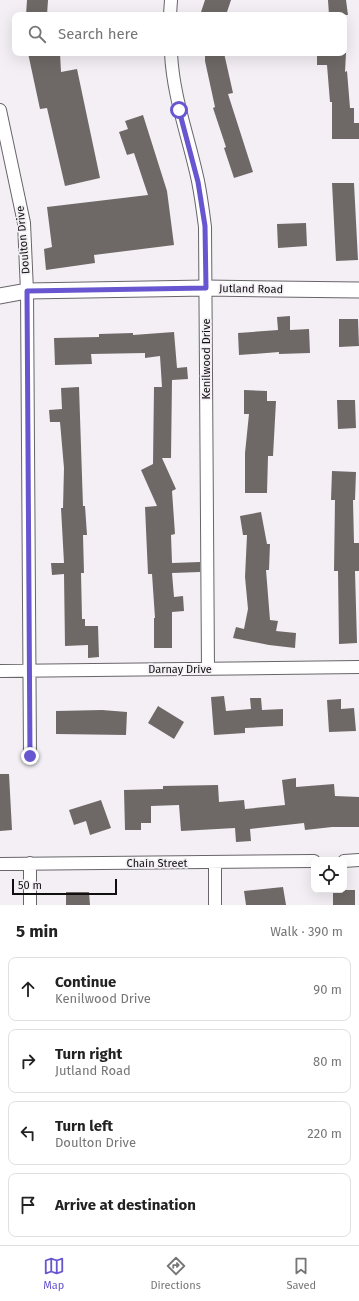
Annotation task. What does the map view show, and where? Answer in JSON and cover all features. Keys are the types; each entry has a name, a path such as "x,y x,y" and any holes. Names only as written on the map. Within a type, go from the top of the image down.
{"street":[{"path":"170,12 171,0"},
{"name":"Kenilwood Drive","path":"171,56 171,66 179,110 198,182 205,226 208,669"},
{"name":"Doulton Drive","path":"0,110 24,223 27,291 30,756"},
{"name":"Jutland Road","path":"0,296 27,291 206,288 359,290"},
{"name":"Darnay Drive","path":"0,671 359,667"},
{"path":"347,861 359,860"},
{"name":"Chain Street","path":"0,864 311,861"},
{"path":"215,862 215,905"},
{"path":"30,863 30,905"}],"building":[{"path":"27,0 48,0 47,12 26,12"},
{"path":"205,0 231,0 227,12 201,12"},
{"path":"328,0 346,0 348,15 347,12 329,12"},
{"path":"29,56 60,56 61,72 77,69 100,178 65,186 47,108 40,109"},
{"path":"205,56 225,56 233,93 228,94 253,172 234,178 224,148 226,147 213,108 215,107"},
{"path":"317,56 346,56 345,72 347,71 350,108 354,108 354,123 359,123 359,139 332,139 332,102 330,102 327,65 317,65"},
{"path":"143,115 167,191 174,245 94,255 95,263 46,270 44,249 52,247 47,207 148,195 134,153 127,155 119,132 128,129 125,121"},
{"path":"332,183 354,183 358,260 336,261"},
{"path":"306,223 307,246 278,248 277,224"},
{"path":"290,316 290,330 309,329 310,353 279,354 279,352 239,355 238,333 278,330 277,317"},
{"path":"339,319 358,319 359,346 339,347"},
{"path":"174,332 177,368 187,367 188,379 172,380 171,458 162,458 176,489 172,491 175,534 171,535 172,563 200,562 200,572 172,573 174,597 183,596 184,611 172,612 172,648 154,648 155,618 152,574 148,574 145,507 157,506 141,470 153,464 154,387 162,387 160,356 145,358 145,353 91,354 92,364 55,365 54,338 99,337 99,334 133,333 133,335"},
{"path":"79,387 83,506 85,506 87,535 83,535 84,573 81,573 82,619 85,619 85,626 98,626 99,657 88,658 88,645 65,646 64,574 52,575 51,563 64,563 61,508 63,508 64,468 60,422 50,422 49,410 62,409 61,388"},
{"path":"244,390 267,391 267,401 276,401 273,456 268,456 267,493 245,493 245,453 249,414 244,414"},
{"path":"337,400 355,400 356,428 338,429"},
{"path":"332,471 356,472 355,500 353,500 354,543 359,543 359,571 355,571 357,643 339,644 338,571 334,571 335,500 331,500"},
{"path":"261,512 267,544 270,544 269,570 266,570 270,620 278,621 276,631 296,633 295,648 233,638 236,627 244,629 248,609 245,577 247,535 243,535 240,516"},
{"path":"224,696 226,711 251,709 250,698 261,698 262,710 283,709 283,726 245,728 245,733 214,735 211,697"},
{"path":"341,699 341,709 354,708 356,731 329,732 327,700"},
{"path":"158,706 184,722 174,739 148,723"},
{"path":"102,710 127,712 126,735 56,734 56,711"},
{"path":"0,774 9,774 12,830 0,831"},
{"path":"296,778 296,787 334,784 335,796 359,797 359,827 332,827 305,830 304,823 250,829 251,841 236,842 235,828 181,831 179,805 151,806 151,823 141,823 141,830 125,830 124,790 163,789 163,786 218,785 219,802 244,800 245,809 285,805 282,780"},
{"path":"101,800 111,828 90,835 86,821 74,825 69,810"},
{"path":"283,887 286,905 246,905 244,891"},
{"path":"347,890 355,890 355,905 333,905 333,893 347,893"},
{"path":"66,892 89,892 90,905 66,905"}],"route":[{"path":"30,756 27,291 206,288 205,226 198,182 179,110"}]}
